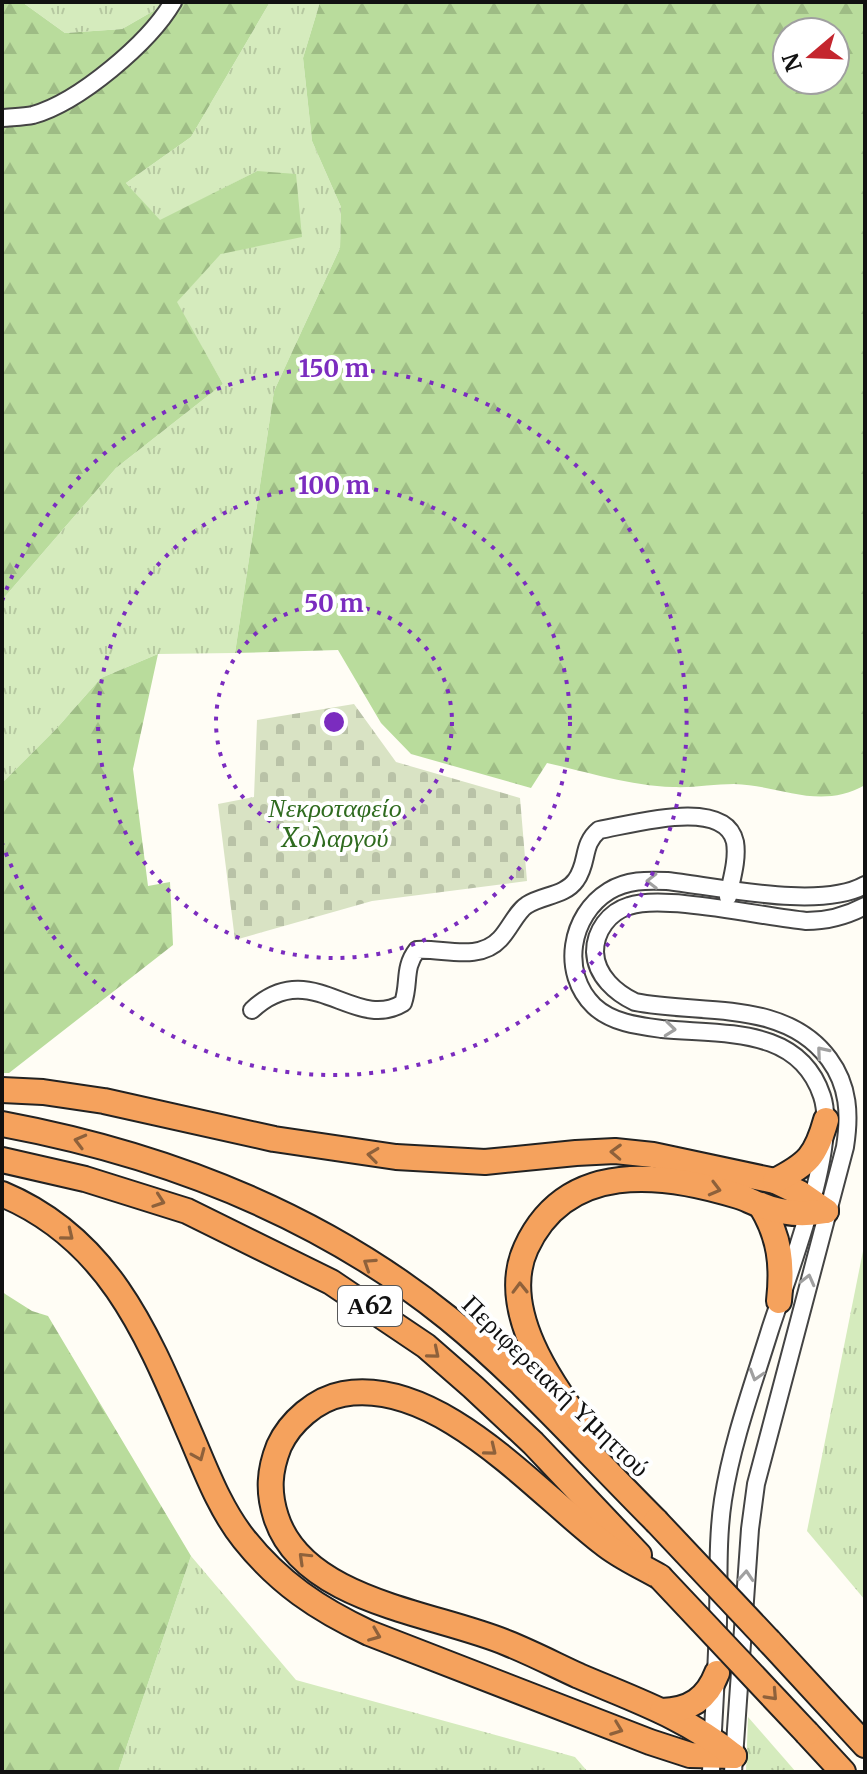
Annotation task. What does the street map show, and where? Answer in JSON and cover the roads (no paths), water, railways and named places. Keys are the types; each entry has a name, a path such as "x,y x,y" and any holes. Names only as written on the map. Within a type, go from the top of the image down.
{"highway":[{"path":"2,1090 43,1092 104,1101 274,1139 396,1157 485,1162 615,1151 653,1155 775,1181 814,1208"},
{"path":"775,1181 812,1158 826,1120"},
{"name":"Περιφερειακή Υμηττού","path":"2,1124 77,1140 181,1170 234,1191 342,1246 447,1317 566,1427 865,1745"},
{"name":"Α62","path":"2,1160 98,1182 187,1211 331,1282 426,1346 533,1443 843,1772"},
{"path":"656,1521 622,1472 572,1411 537,1357 521,1304 519,1278 524,1252 536,1228 549,1209 568,1196 597,1183 626,1179 697,1184 761,1206 814,1208"},
{"path":"2,1194 40,1213 69,1235 93,1257 116,1285 138,1318 157,1357 220,1502 242,1537 297,1592 327,1614 369,1633 677,1752 721,1759"},
{"path":"761,1206 773,1225 779,1245 782,1277 779,1301"},
{"path":"660,1577 607,1546 469,1432 421,1406 390,1395 365,1392 339,1394 320,1403 295,1421 273,1461 271,1492 279,1525 306,1562 325,1576 346,1588 386,1603 506,1642 662,1711 721,1759"},
{"path":"662,1711 691,1706 711,1687 717,1673"},
{"path":"650,1742 664,1753 679,1772"}],"street":[{"path":"2,118 32,115 85,90 136,46 166,15 173,2"},
{"path":"252,1010 266,997 285,989 300,988 377,1011 392,1010 403,1003 407,990 408,961 417,950 457,953 494,945 525,906 562,891 576,881 589,838 599,830 690,815 712,818 724,825 734,839 736,854 725,911"},
{"path":"721,1759 756,1484 825,1145 824,1100 805,1063 788,1049 743,1037 626,1023 594,1006 582,991 574,972 572,953 583,918 595,902 627,883 646,880 814,898 839,895 865,885"},
{"path":"721,1759 717,1673 723,1499 749,1396 779,1301 849,1123 844,1086 820,1048 791,1025 773,1019 635,1002 611,987 596,963 597,935 614,913 630,905 650,902 815,921 842,916 865,906"}],"park label":[{"name":"Νεκροταφείο Χολαργού","path":"335,823"}]}
